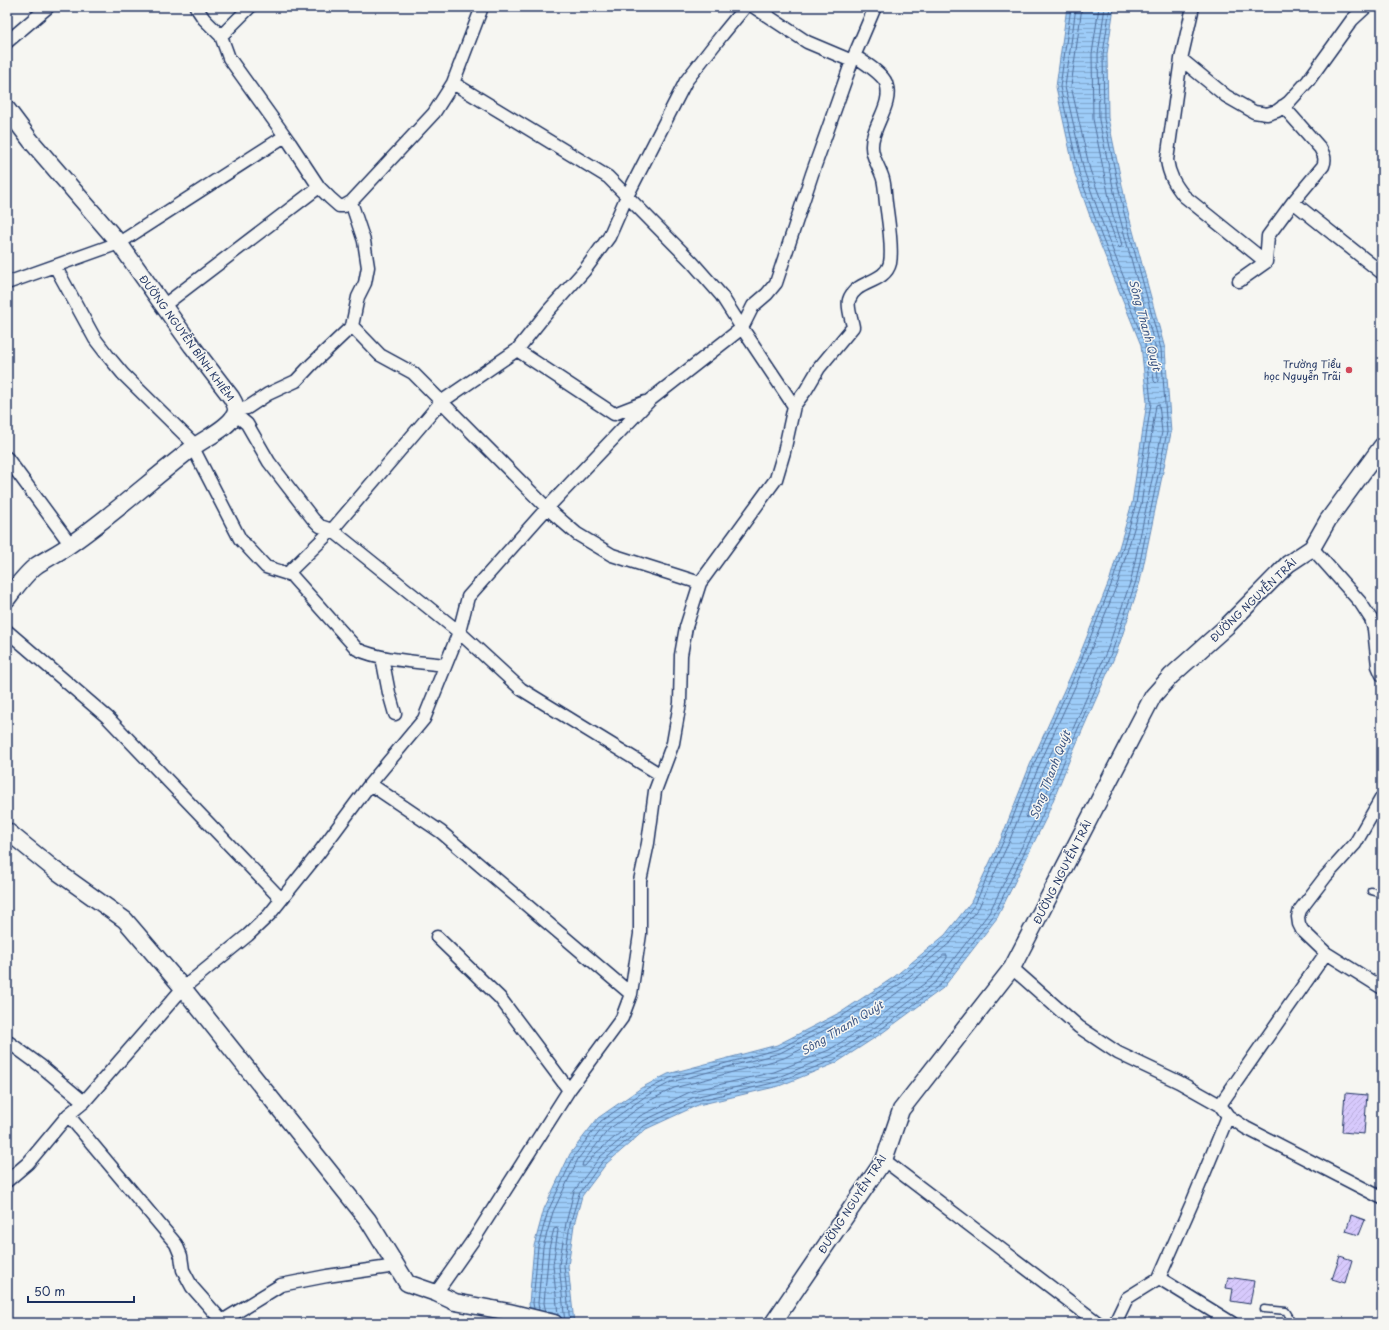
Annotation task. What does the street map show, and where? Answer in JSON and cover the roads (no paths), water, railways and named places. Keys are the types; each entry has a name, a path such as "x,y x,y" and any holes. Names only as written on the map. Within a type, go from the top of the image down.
{"street":[{"path":"7,42 48,7"},
{"path":"196,7 221,36 229,58 285,136 319,187 339,206 348,205 434,113 453,83 482,7"},
{"path":"221,36 250,7"},
{"path":"291,575 290,572 292,567 332,530 441,402 517,350 549,310 584,271 609,237 627,196 686,81 745,7"},
{"path":"436,1293 476,1236 569,1090 622,1018 630,994 640,934 640,881 648,843 655,791 673,743 680,702 680,655 686,627 700,583 776,479 784,452 794,406 806,390 819,368 853,327 849,301 852,294 857,288 878,279 890,263 890,239 884,180 872,147 873,139 886,104 888,94 886,84 882,77 853,58 807,42 754,7"},
{"path":"7,1181 28,1163 68,1114 84,1102 183,988 248,935 269,915 318,854 370,784 424,719 459,632 468,597 547,508 650,400 742,328 754,306 776,284 812,174 853,58 876,7"},
{"path":"1193,7 1181,59 1167,160 1169,172 1175,184 1184,196 1266,262"},
{"path":"1181,59 1226,96 1254,112 1267,114 1277,111 1289,102 1308,81 1352,20 1366,7"},
{"path":"453,83 608,177 702,273 721,295 794,406"},
{"path":"1266,262 1268,236 1325,161 1325,156 1320,148 1283,106"},
{"name":"ĐƯỜNG NGUYỄN BỈNH KHIÊM","path":"7,109 31,141 119,244 163,306 235,402 235,412 222,428 194,447 70,545 36,566 19,582 7,599"},
{"path":"7,283 119,244 285,136"},
{"path":"163,306 319,187"},
{"path":"351,202 364,241 368,267 365,283 358,297 352,326 296,381 268,394 247,408 235,412 247,424 269,462 320,526 332,530 459,632 521,689 661,775"},
{"path":"1293,202 1382,273"},
{"path":"1239,281 1266,262"},
{"path":"55,266 95,339 108,356 123,374 194,447 240,539 266,567 291,575 357,649 365,653 445,665"},
{"path":"352,326 380,355 413,373 547,508 577,534 612,554 700,583"},
{"path":"517,350 614,414 650,400"},
{"name":"ĐƯỜNG NGUYỄN TRÃI","path":"773,1323 884,1160 901,1110 1012,968 1153,696 1171,676 1227,626 1288,564 1312,548 1328,520 1382,446"},
{"path":"7,458 70,545"},
{"path":"1312,548 1360,602 1371,619 1374,629 1378,666 1382,675"},
{"path":"7,631 107,717 281,899"},
{"path":"382,656 389,693 395,714"},
{"path":"370,784 441,832 630,994"},
{"path":"1382,797 1355,844 1326,876 1300,910 1298,917 1302,930 1326,953 1382,988"},
{"path":"7,831 55,870 125,920 183,988 368,1220 407,1283 436,1293 455,1302 509,1312 554,1323"},
{"path":"437,937 500,998 569,1090"},
{"path":"1220,1105 1326,953"},
{"path":"1012,968 1079,1027 1118,1053 1179,1082 1220,1105 1228,1116 1246,1128 1382,1198"},
{"path":"7,1041 41,1066 84,1102"},
{"path":"68,1114 176,1244 181,1256 183,1270 192,1286 220,1322 281,1285 327,1276 396,1266"},
{"path":"1115,1323 1127,1298 1159,1278 1228,1116"},
{"path":"884,1160 1098,1323"},
{"path":"1159,1278 1232,1323"}],"lane":[{"path":"1371,891 1382,894"},
{"path":"1264,1308 1286,1311 1289,1316 1290,1323"}],"water":[{"name":"Sông Thanh Quýt","path":"1067,7 1114,7 1107,54 1108,118 1127,209 1165,349 1171,433 1140,582 1117,651 1071,756 1046,818 997,918 943,988 882,1033 836,1063 779,1086 698,1105 646,1129 606,1164 582,1196 574,1225 568,1266 574,1323 532,1323 529,1304 534,1246 544,1209 570,1154 598,1118 641,1088 668,1074 777,1045 843,1011 894,977 945,935 971,902 1001,839 1030,765 1076,664 1110,579 1132,503 1147,402 1141,345 1097,236 1075,174 1056,87"}],"place":[{"name":"Trường Tiểu học Nguyễn Trãi","path":"1349,370"}]}
